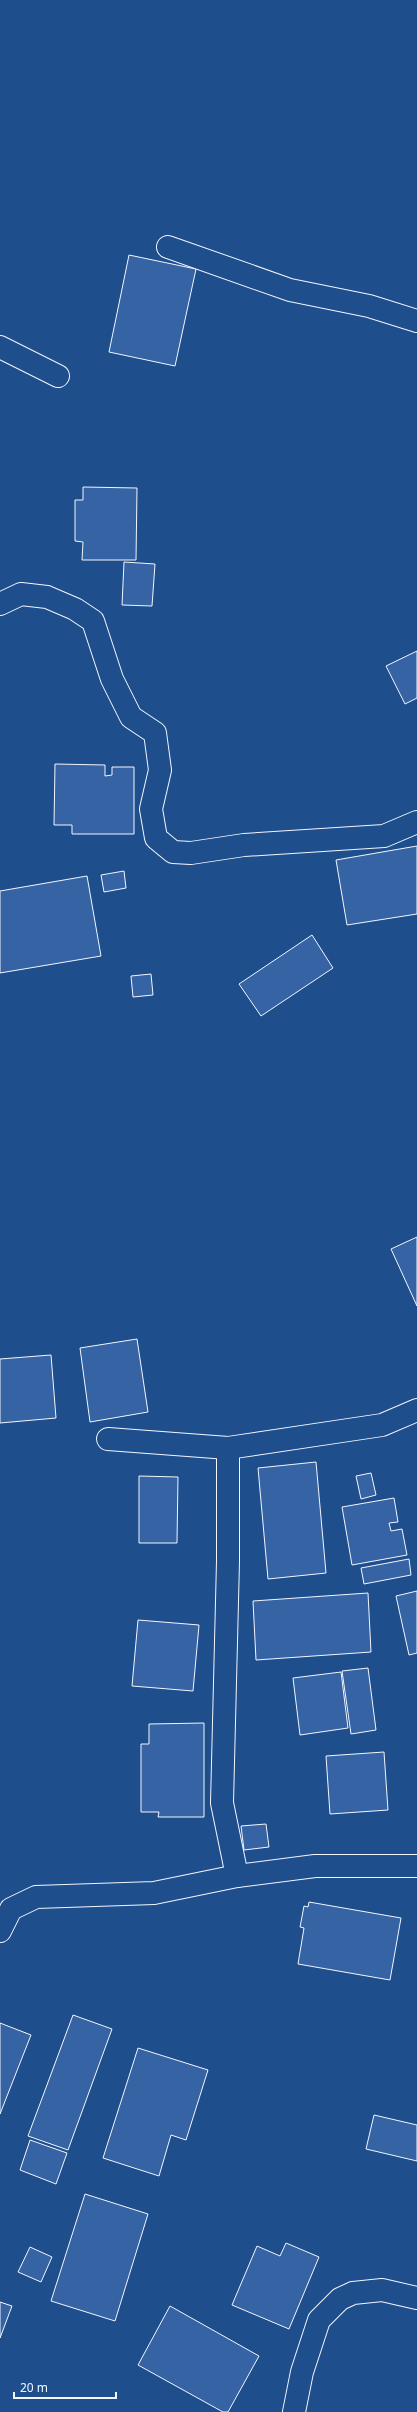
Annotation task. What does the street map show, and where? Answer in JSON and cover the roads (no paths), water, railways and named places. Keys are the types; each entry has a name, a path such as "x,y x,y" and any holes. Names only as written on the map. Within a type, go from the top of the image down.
{"street":[{"path":"168,247 290,290 369,306 417,321"},
{"path":"0,347 58,376"},
{"path":"0,604 20,594 47,597 75,609 93,621 112,679 131,717 155,733 160,770 151,809 156,838 173,852 191,853 244,845 384,836 417,822"},
{"path":"108,1439 228,1448 382,1425 417,1410"},
{"path":"228,1448 228,1561 222,1803 237,1876"},
{"path":"0,1931 11,1909 36,1897 154,1893 237,1876 315,1866 417,1866"},
{"path":"294,2412 302,2372 319,2320 340,2299 353,2293 382,2290 417,2298"}]}
